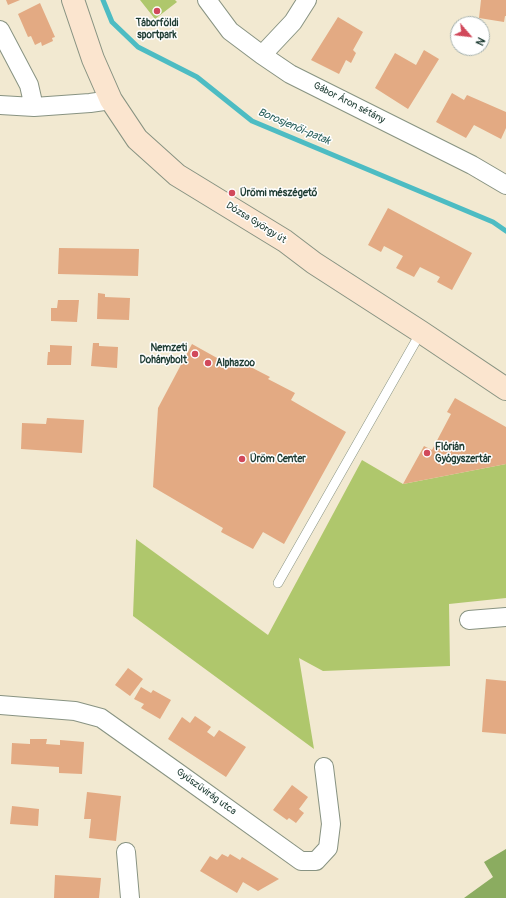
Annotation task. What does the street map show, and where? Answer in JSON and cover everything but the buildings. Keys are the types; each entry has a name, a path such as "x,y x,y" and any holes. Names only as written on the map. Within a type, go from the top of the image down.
{"main road":[{"name":"Dózsa György út","path":"73,0 93,59 111,100 137,139 177,175 285,241 314,263 506,389"}],"street":[{"name":"Gábor Áron sétány","path":"207,0 230,31 290,74 472,165 506,185"},
{"path":"262,55 293,22 307,0"},
{"path":"0,30 29,85 34,107"},
{"path":"0,105 34,107 90,104 111,100"},
{"path":"469,620 506,617"},
{"name":"Gyűszűvirág utca","path":"0,705 75,711 100,718 178,772 301,861 316,861 328,848 331,824 324,767"},
{"path":"126,852 130,898"}],"lane":[{"path":"278,583 421,332"}],"green space":[{"name":"Táborföldi sportpark","path":"140,0 175,0 177,2 155,19"},
{"path":"362,460 403,484 506,464 506,598 449,604 450,666 323,671 299,658 314,749 133,616 136,539 268,635"},
{"path":"506,849 506,898 464,898 493,877 484,862"}],"waterway":[{"name":"Borosjenői-patak","path":"103,0 112,22 138,47 197,77 252,121 493,222 506,231"}],"place":[{"name":"Táborföldi sportpark","path":"157,11"},
{"name":"Ürömi mészégető","path":"232,193"},
{"name":"Nemzeti Dohánybolt","path":"195,354"},
{"name":"Alphazoo","path":"208,363"},
{"name":"Flórián Gyógyszertár","path":"427,453"},
{"name":"Üröm Center","path":"242,459"}]}
